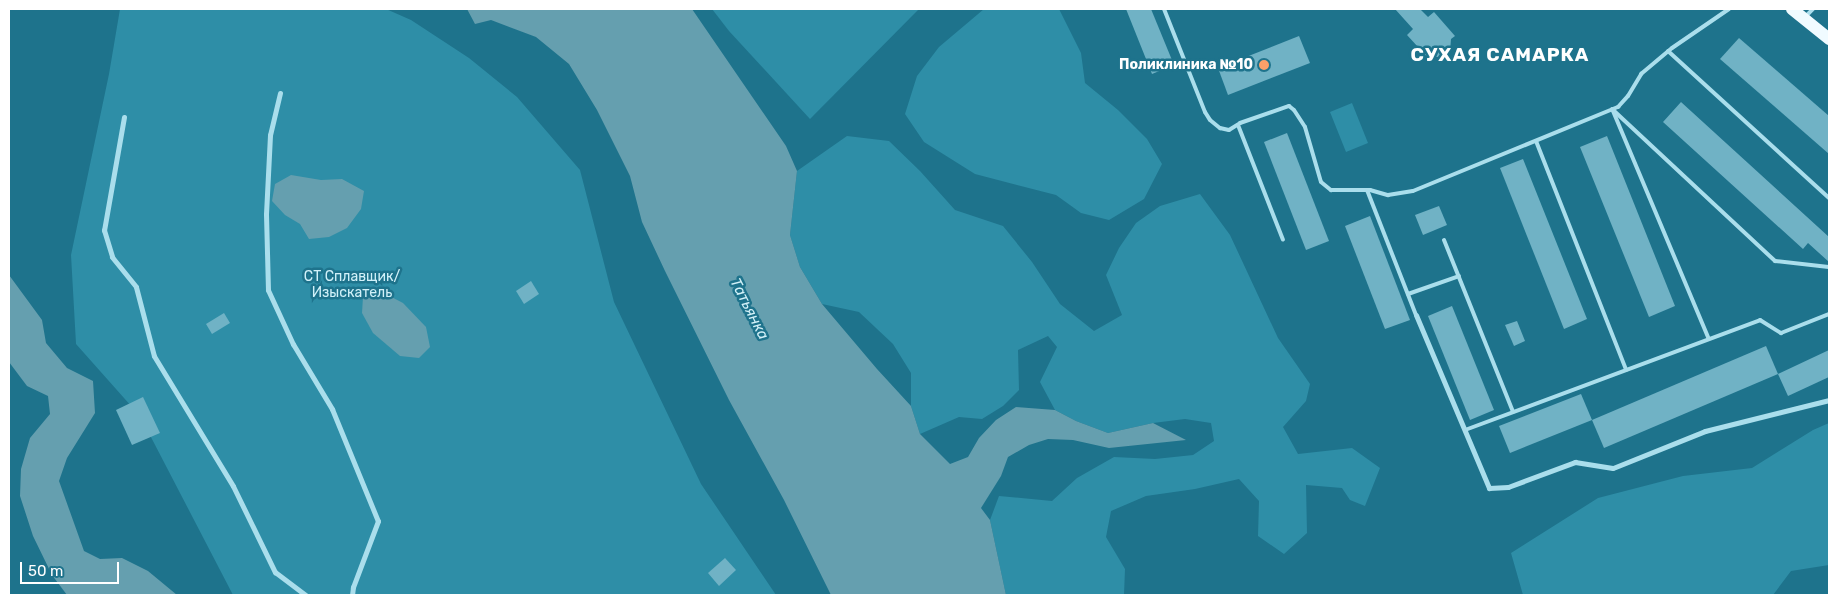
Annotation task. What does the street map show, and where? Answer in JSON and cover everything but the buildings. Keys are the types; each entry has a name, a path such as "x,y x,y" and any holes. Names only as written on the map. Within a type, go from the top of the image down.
{"main road":[{"path":"1792,9 1829,39"}],"street":[{"path":"280,93 270,135 266,214 268,290 293,344 332,409 378,521 353,587 352,595"},
{"path":"124,117 104,230 112,257 136,287 154,356 233,486 275,572 306,595"},
{"path":"1416,315 1489,488 1508,487 1574,462 1613,468 1705,431 1829,400"}],"lane":[{"path":"1164,9 1205,112 1220,128 1228,130 1238,124 1289,106 1294,110 1305,127 1321,182 1331,190 1367,190 1388,195 1413,192 1618,107 1628,96 1641,74 1668,51 1729,9"},
{"path":"1804,19 1813,9"},
{"path":"1668,51 1829,198"},
{"path":"1612,109 1776,261 1829,267"},
{"path":"1612,109 1709,339"},
{"path":"1238,124 1283,240"},
{"path":"1536,141 1626,370"},
{"path":"1367,190 1416,315"},
{"path":"1444,240 1513,412"},
{"path":"1408,294 1459,276"},
{"path":"1465,430 1760,320 1781,333 1829,314"}],"green space":[{"name":"СТ Сплавщик/ Изыскатель","path":"120,9 386,9 411,20 469,58 517,97 580,170 614,302 701,484 776,595 233,595 140,416 76,344 71,255 109,74"},
{"path":"712,9 919,9 810,119 729,31"},
{"path":"984,9 1059,9 1081,53 1085,83 1118,110 1147,139 1162,164 1144,199 1109,220 1081,213 1056,195 975,174 924,142 905,114 917,76 939,47"},
{"path":"1352,103 1368,143 1346,152 1330,112"},
{"path":"847,136 889,141 920,171 955,210 1003,226 1032,262 1060,304 1094,331 1122,315 1106,275 1119,248 1136,223 1160,206 1200,194 1230,235 1278,338 1310,384 1306,401 1283,427 1298,454 1352,448 1380,468 1365,506 1350,500 1342,488 1306,485 1307,533 1284,554 1258,536 1259,501 1239,479 1195,489 1146,496 1111,511 1106,537 1125,569 1124,595 1006,595 990,520 999,496 1052,501 1077,478 1114,457 1155,459 1193,455 1214,441 1211,423 1185,419 1153,423 1108,433 1076,421 1055,410 1040,382 1057,347 1048,336 1018,350 1019,390 1003,406 982,419 959,417 920,434 911,406 911,373 893,344 859,312 822,304 800,267 790,235 797,171"},
{"path":"1829,423 1829,565 1791,571 1773,595 1523,595 1511,553 1598,498 1683,476 1752,468 1813,430"}],"water":[{"name":"Татьянка","path":"467,9 692,9 786,146 797,171 790,235 800,267 822,304 911,406 920,434 950,464 968,457 979,438 996,420 1016,407 1055,410 1076,421 1108,433 1153,423 1186,440 1109,448 1073,440 1048,439 1029,445 1008,457 1001,476 981,508 990,520 1006,595 831,595 784,500 729,400 665,271 642,222 630,176 597,110 569,64 536,37 491,20 475,24"},
{"path":"291,175 321,180 342,179 364,191 361,209 347,228 329,237 309,239 300,224 285,215 272,201 275,184"},
{"path":"9,275 42,320 46,343 67,368 93,381 95,413 67,458 59,481 84,551 100,559 122,558 148,571 177,595 67,595 52,575 33,536 20,496 21,469 30,438 50,414 48,396 27,386 9,362"},
{"path":"380,291 403,303 426,327 430,347 419,358 400,356 373,333 362,313 363,297"}],"place":[{"name":"Поликлиника №10","path":"1264,65"}],"district":[{"name":"СУХАЯ САМАРКА","path":"1500,55"}]}
